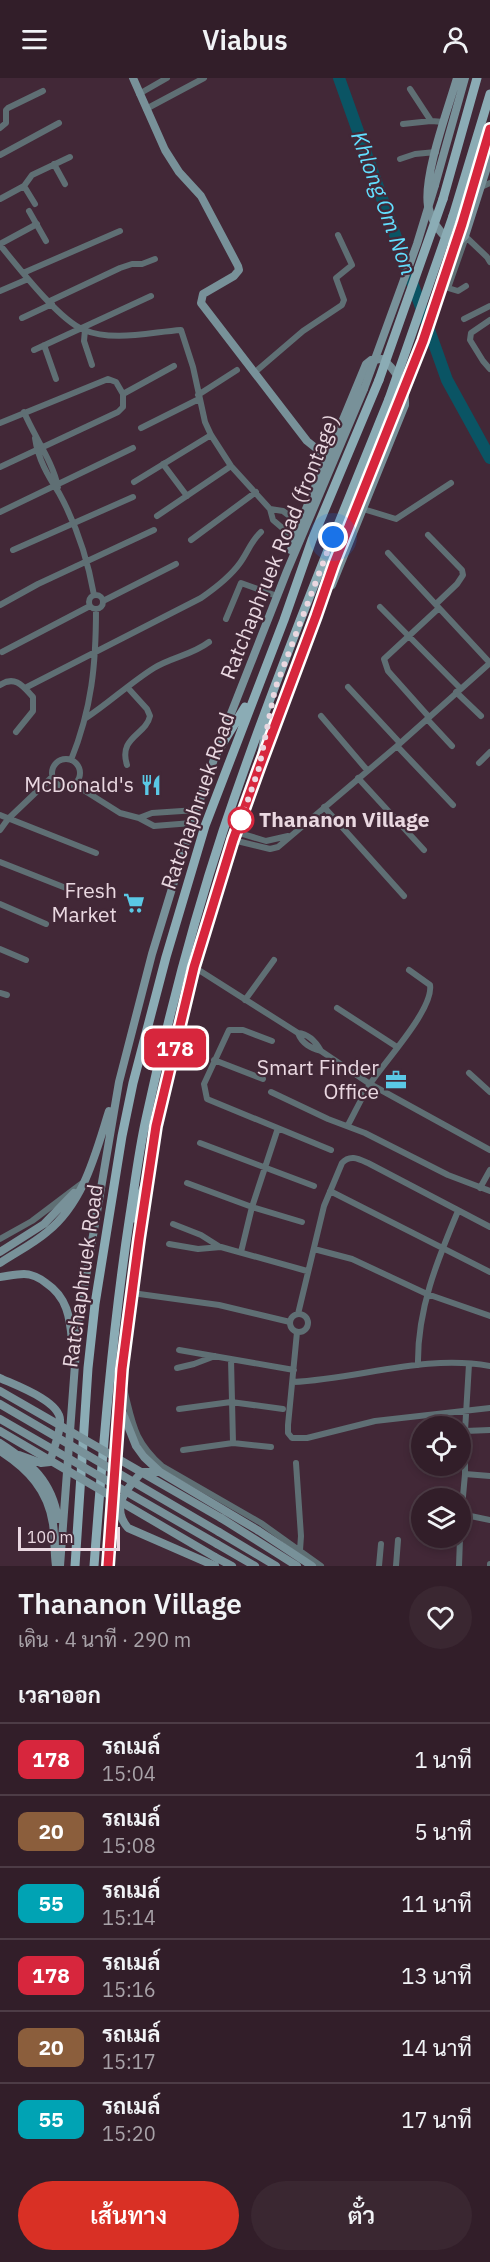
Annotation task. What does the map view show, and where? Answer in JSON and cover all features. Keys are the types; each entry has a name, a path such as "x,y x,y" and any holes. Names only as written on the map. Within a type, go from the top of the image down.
{"main road":[{"path":"133,78 165,150 179,172 201,196 238,266 239,270 234,276 203,294 201,303 307,441 327,457"},
{"path":"457,78 429,173 430,214 439,231 450,241 459,242 466,237 490,158"},
{"name":"Ratchaphruek Road (frontage)","path":"58,1566 62,1546 80,1305 119,1082 152,954 216,754 287,571 364,389 417,244 465,78"},
{"name":"Ratchaphruek Road","path":"75,1566 88,1368 95,1304 113,1188 133,1083 166,957 205,826 284,620 312,540 379,380 443,199 477,78"},
{"name":"Ratchaphruek Road","path":"94,1566 109,1370 125,1249 145,1122 184,962 223,832 325,557 389,399 453,216 490,94"},
{"path":"108,1566 121,1379 132,1293 156,1126 194,967 259,768 334,564 423,341 462,224 490,129"},
{"path":"287,571 294,538 366,364 377,358 382,359 393,370 405,391 405,405 339,570 316,616"},
{"path":"216,754 259,683"},
{"path":"259,768 275,689"},
{"path":"0,1263 46,1233 62,1218 77,1197 89,1172 119,1082"},
{"path":"125,1249 150,1169"},
{"path":"0,1252 44,1224 72,1196 89,1172"},
{"path":"0,1276 26,1274 54,1288 64,1300 71,1322 74,1362"},
{"path":"0,1378 52,1404 59,1414 60,1424 50,1462 40,1463 19,1455"},
{"path":"0,1391 221,1518 297,1566"},
{"path":"119,1403 136,1446 160,1472 259,1531 312,1566"},
{"path":"0,1404 276,1566"},
{"path":"0,1419 255,1566"},
{"path":"0,1431 215,1561"},
{"path":"0,1443 34,1468 50,1493 55,1505 62,1546"},
{"path":"0,1451 27,1470 42,1492 51,1511 58,1566"},
{"path":"160,1472 142,1472 131,1484 120,1506 123,1522 128,1528 232,1566"}],"street":[{"path":"139,94 167,78"},
{"path":"146,109 204,78"},
{"path":"410,89 431,121"},
{"path":"0,128 6,123 8,108 43,91"},
{"path":"403,124 431,121 444,123"},
{"path":"0,155 59,123"},
{"path":"399,159 415,154 436,152"},
{"path":"0,199 24,186 32,175 70,157"},
{"path":"54,164 65,184"},
{"path":"481,187 490,183"},
{"path":"24,186 34,204"},
{"path":"29,211 46,241"},
{"path":"36,224 0,244 25,276 69,321 83,329 118,335 181,330 211,435 231,466 270,509 273,520 294,538"},
{"path":"0,291 25,276 120,231"},
{"path":"254,373 303,331 342,305 344,300 336,278 352,265 338,235"},
{"path":"466,286 458,291 448,288 466,237 490,262"},
{"path":"22,318 120,268 155,259"},
{"path":"34,350 151,296"},
{"path":"464,319 490,306"},
{"path":"490,320 471,333 470,340 490,369"},
{"path":"83,329 84,341 92,364"},
{"path":"44,345 56,379"},
{"path":"123,394 174,366"},
{"path":"141,428 199,397 237,370"},
{"path":"0,423 108,379 116,382 123,394 122,410 0,466"},
{"path":"24,412 71,522 86,562 94,595"},
{"path":"134,482 211,435"},
{"path":"0,512 133,448"},
{"path":"163,464 187,496"},
{"path":"157,516 231,466"},
{"path":"363,509 396,519 451,483"},
{"path":"191,540 256,492"},
{"path":"13,550 133,496"},
{"path":"270,509 283,511 300,524"},
{"path":"0,604 154,530"},
{"path":"25,688 206,594 241,562 253,539 261,532"},
{"path":"428,535 462,570 463,575 438,606 384,659 384,665 452,746"},
{"path":"235,836 266,841 291,835 398,745 489,660 388,553"},
{"path":"2,652 93,607 102,606 103,601 176,564"},
{"path":"226,619 242,583 277,596"},
{"path":"94,595 100,596 103,601"},
{"path":"71,760 86,718 96,651 93,607 89,600 94,595"},
{"path":"380,607 481,716"},
{"path":"86,718 162,663 194,652 209,642"},
{"path":"0,684 12,680 18,681 33,697 33,711 16,732"},
{"path":"348,687 453,805"},
{"path":"127,765 124,756 131,738 148,722 150,716 147,709 128,688"},
{"path":"321,716 367,770"},
{"path":"479,763 490,752"},
{"path":"62,759 71,760 80,771 79,778 74,784 64,787 58,785 52,777 51,771 56,762 62,759"},
{"path":"0,830 8,819 52,777"},
{"path":"358,778 424,850"},
{"path":"74,784 120,813 139,818 154,826 192,824"},
{"path":"324,807 404,896"},
{"path":"139,818 152,813 197,810"},
{"path":"0,815 96,853"},
{"path":"0,862 71,890"},
{"path":"0,904 46,924"},
{"path":"0,949 26,960"},
{"path":"245,1000 274,960"},
{"path":"194,967 298,1033 300,1040 312,1049 321,1052 370,1084 490,1150"},
{"path":"348,1125 370,1084 430,998 429,985 409,970"},
{"path":"337,1008 397,1047"},
{"path":"272,1041 243,1030 229,1030 204,1084 207,1099 332,1150"},
{"path":"214,1060 263,1079"},
{"path":"469,1073 490,1092"},
{"path":"271,1092 490,1191"},
{"path":"241,1252 252,1207 278,1128"},
{"path":"200,1143 264,1169 315,1186"},
{"path":"297,1332 290,1326 290,1322 298,1314 324,1206 342,1163 352,1157 368,1163 490,1227"},
{"path":"480,1188 490,1170"},
{"path":"188,1183 252,1207 302,1222"},
{"path":"0,1239 32,1221 81,1184"},
{"path":"330,1191 490,1272"},
{"path":"418,1365 419,1328 427,1294 458,1211"},
{"path":"173,1224 201,1235 221,1247"},
{"path":"169,1244 198,1248 221,1247 307,1271"},
{"path":"314,1249 352,1259 427,1294 490,1316"},
{"path":"132,1293 219,1305 290,1322"},
{"path":"297,1332 306,1328 308,1324 307,1319 298,1314"},
{"path":"297,1332 288,1425 288,1433 292,1438 307,1438 375,1421 490,1408"},
{"path":"179,1350 294,1370"},
{"path":"177,1368 215,1355"},
{"path":"231,1359 233,1443"},
{"path":"467,1416 470,1364"},
{"path":"293,1382 318,1381 418,1365 490,1366"},
{"path":"121,1379 130,1420 148,1453 162,1466 261,1523 321,1566"},
{"path":"179,1409 231,1402 283,1409"},
{"path":"471,1431 490,1430"},
{"path":"183,1450 233,1443 271,1447"},
{"path":"296,1463 302,1536 300,1550"},
{"path":"471,1474 490,1476"},
{"path":"471,1516 490,1520"},
{"path":"396,1566 398,1540"},
{"path":"379,1566 381,1544"},
{"path":"459,1566 460,1548"}],"waterway":[{"name":"Khlong Om Non","path":"339,78 447,380 490,458"}],"bus line":[{"name":"178","path":"108,1566 122,1369 139,1239 156,1126 194,967 233,840 284,699 334,564 423,341 462,224 490,129"}],"place":[{"name":"McDonald's","path":"151,785"},
{"name":"Thananon Village","path":"241,820"},
{"name":"Fresh Market","path":"134,903"},
{"name":"Smart Finder Office","path":"396,1080"}],"route":[{"path":"241,820 259,768 275,689 333,537"}]}
